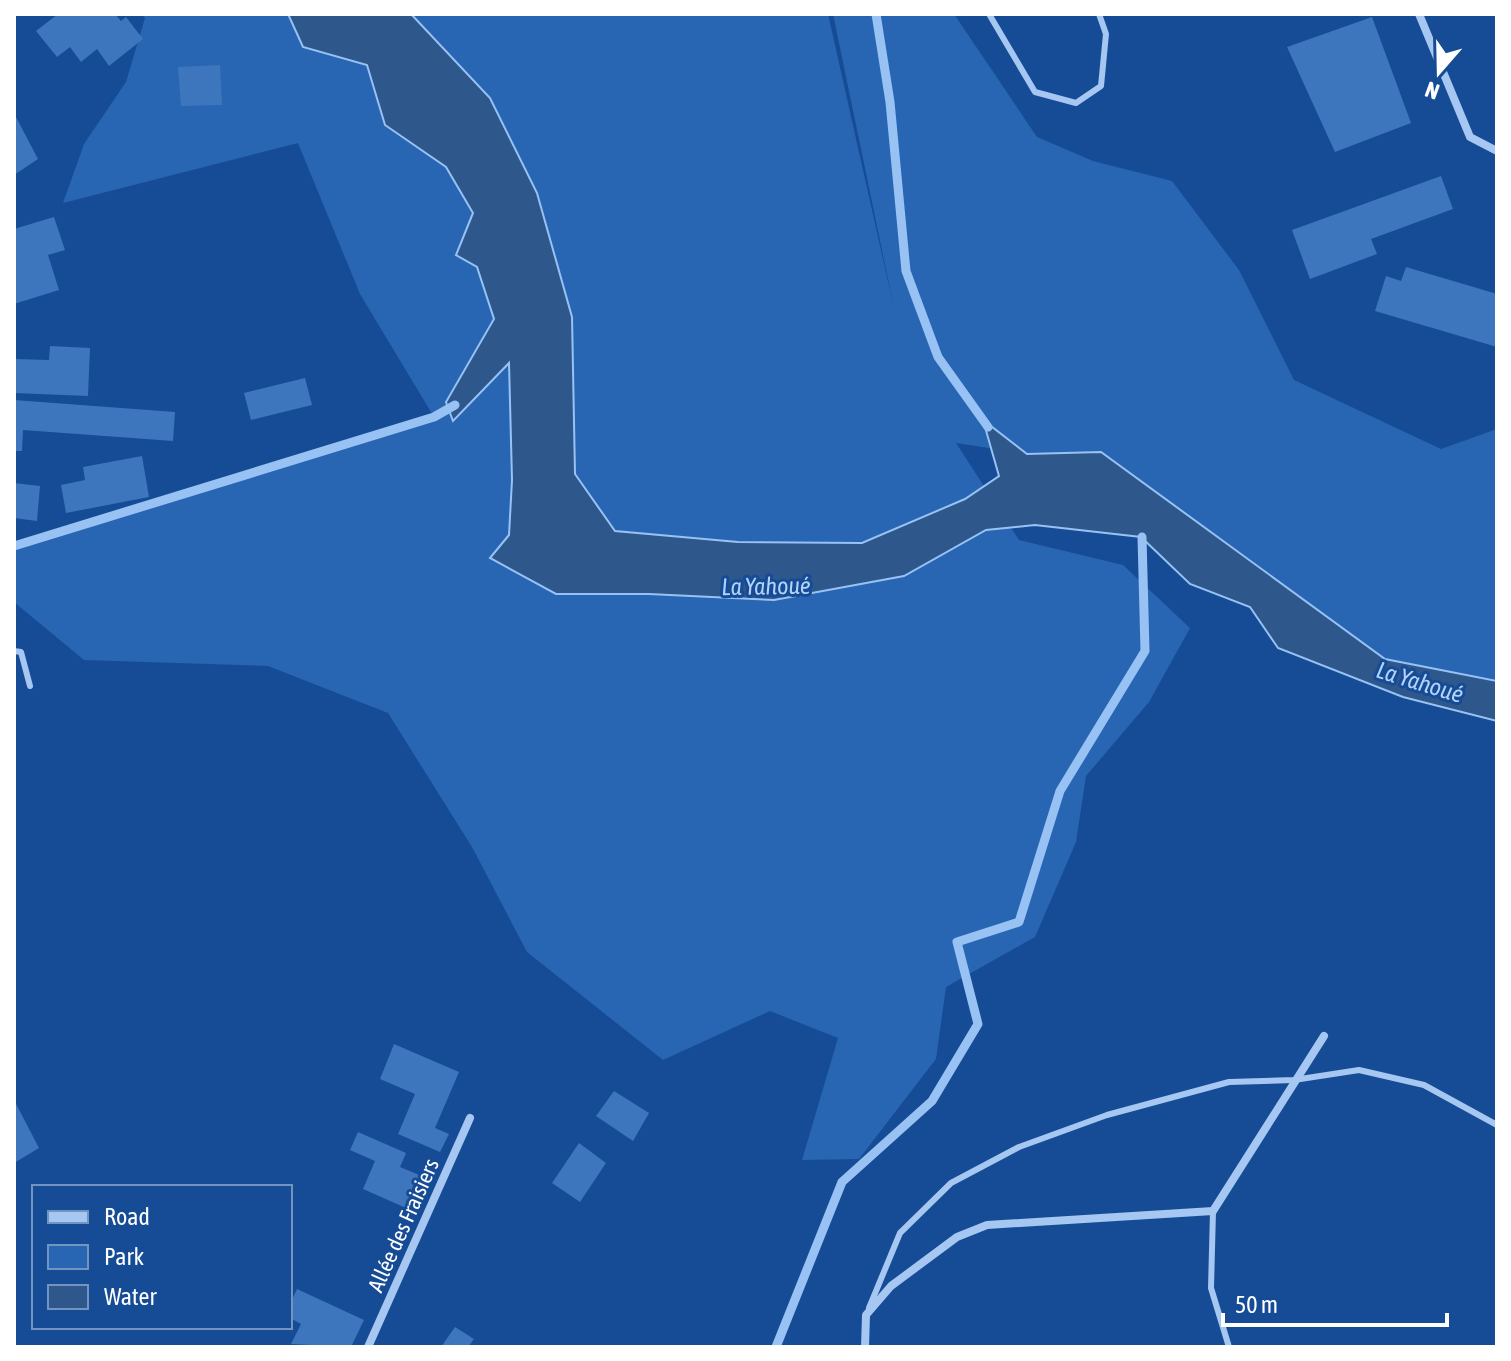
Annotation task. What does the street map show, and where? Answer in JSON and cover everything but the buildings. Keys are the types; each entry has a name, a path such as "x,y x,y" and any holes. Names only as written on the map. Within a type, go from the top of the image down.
{"street":[{"path":"1419,14 1470,137 1497,151"},
{"path":"865,1347 866,1315 891,1286 957,1237 987,1225 1213,1211 1324,1036"},
{"name":"Allée des Fraisiers","path":"368,1347 470,1118"}],"lane":[{"path":"989,14 1035,92 1076,103 1101,86 1106,34 1099,14"},
{"path":"14,651 21,652 30,686"},
{"path":"866,1315 900,1233 951,1183 1019,1147 1107,1115 1229,1082 1294,1080 1359,1070 1424,1085 1497,1125"},
{"path":"1213,1211 1211,1288 1229,1347"}],"green space":[{"path":"142,14 828,14 894,308 833,14 954,14 1037,137 1093,161 1172,181 1239,270 1294,380 1441,449 1497,429 1497,685 1386,659 1027,454 956,443 1019,540 1123,565 1190,628 1149,702 1086,776 1076,842 1035,937 946,987 936,1059 859,1159 802,1160 838,1038 770,1011 663,1060 527,952 472,847 388,713 268,666 84,660 14,602 14,546 434,417 360,294 298,143 63,203 84,144 126,82 145,18"}],"water":[{"name":"La Yahoué","path":"288,14 411,14 490,98 537,193 572,317 575,474 615,531 738,542 862,543 965,499 999,476 983,420 1027,454 1101,452 1385,659 1497,681 1497,721 1403,697 1278,648 1250,607 1190,584 1141,537 1035,525 986,530 904,576 774,600 649,594 556,594 490,558 509,535 512,480 509,363 453,421 446,402 494,319 477,267 456,255 473,213 446,167 385,125 367,65 303,47"}],"waterway":[{"path":"876,14 890,102 906,271 938,357 988,427"},
{"path":"14,546 434,417 455,405"},
{"path":"776,1347 842,1182 932,1101 978,1024 957,942 1019,922 1060,791 1145,651 1142,537"}]}
